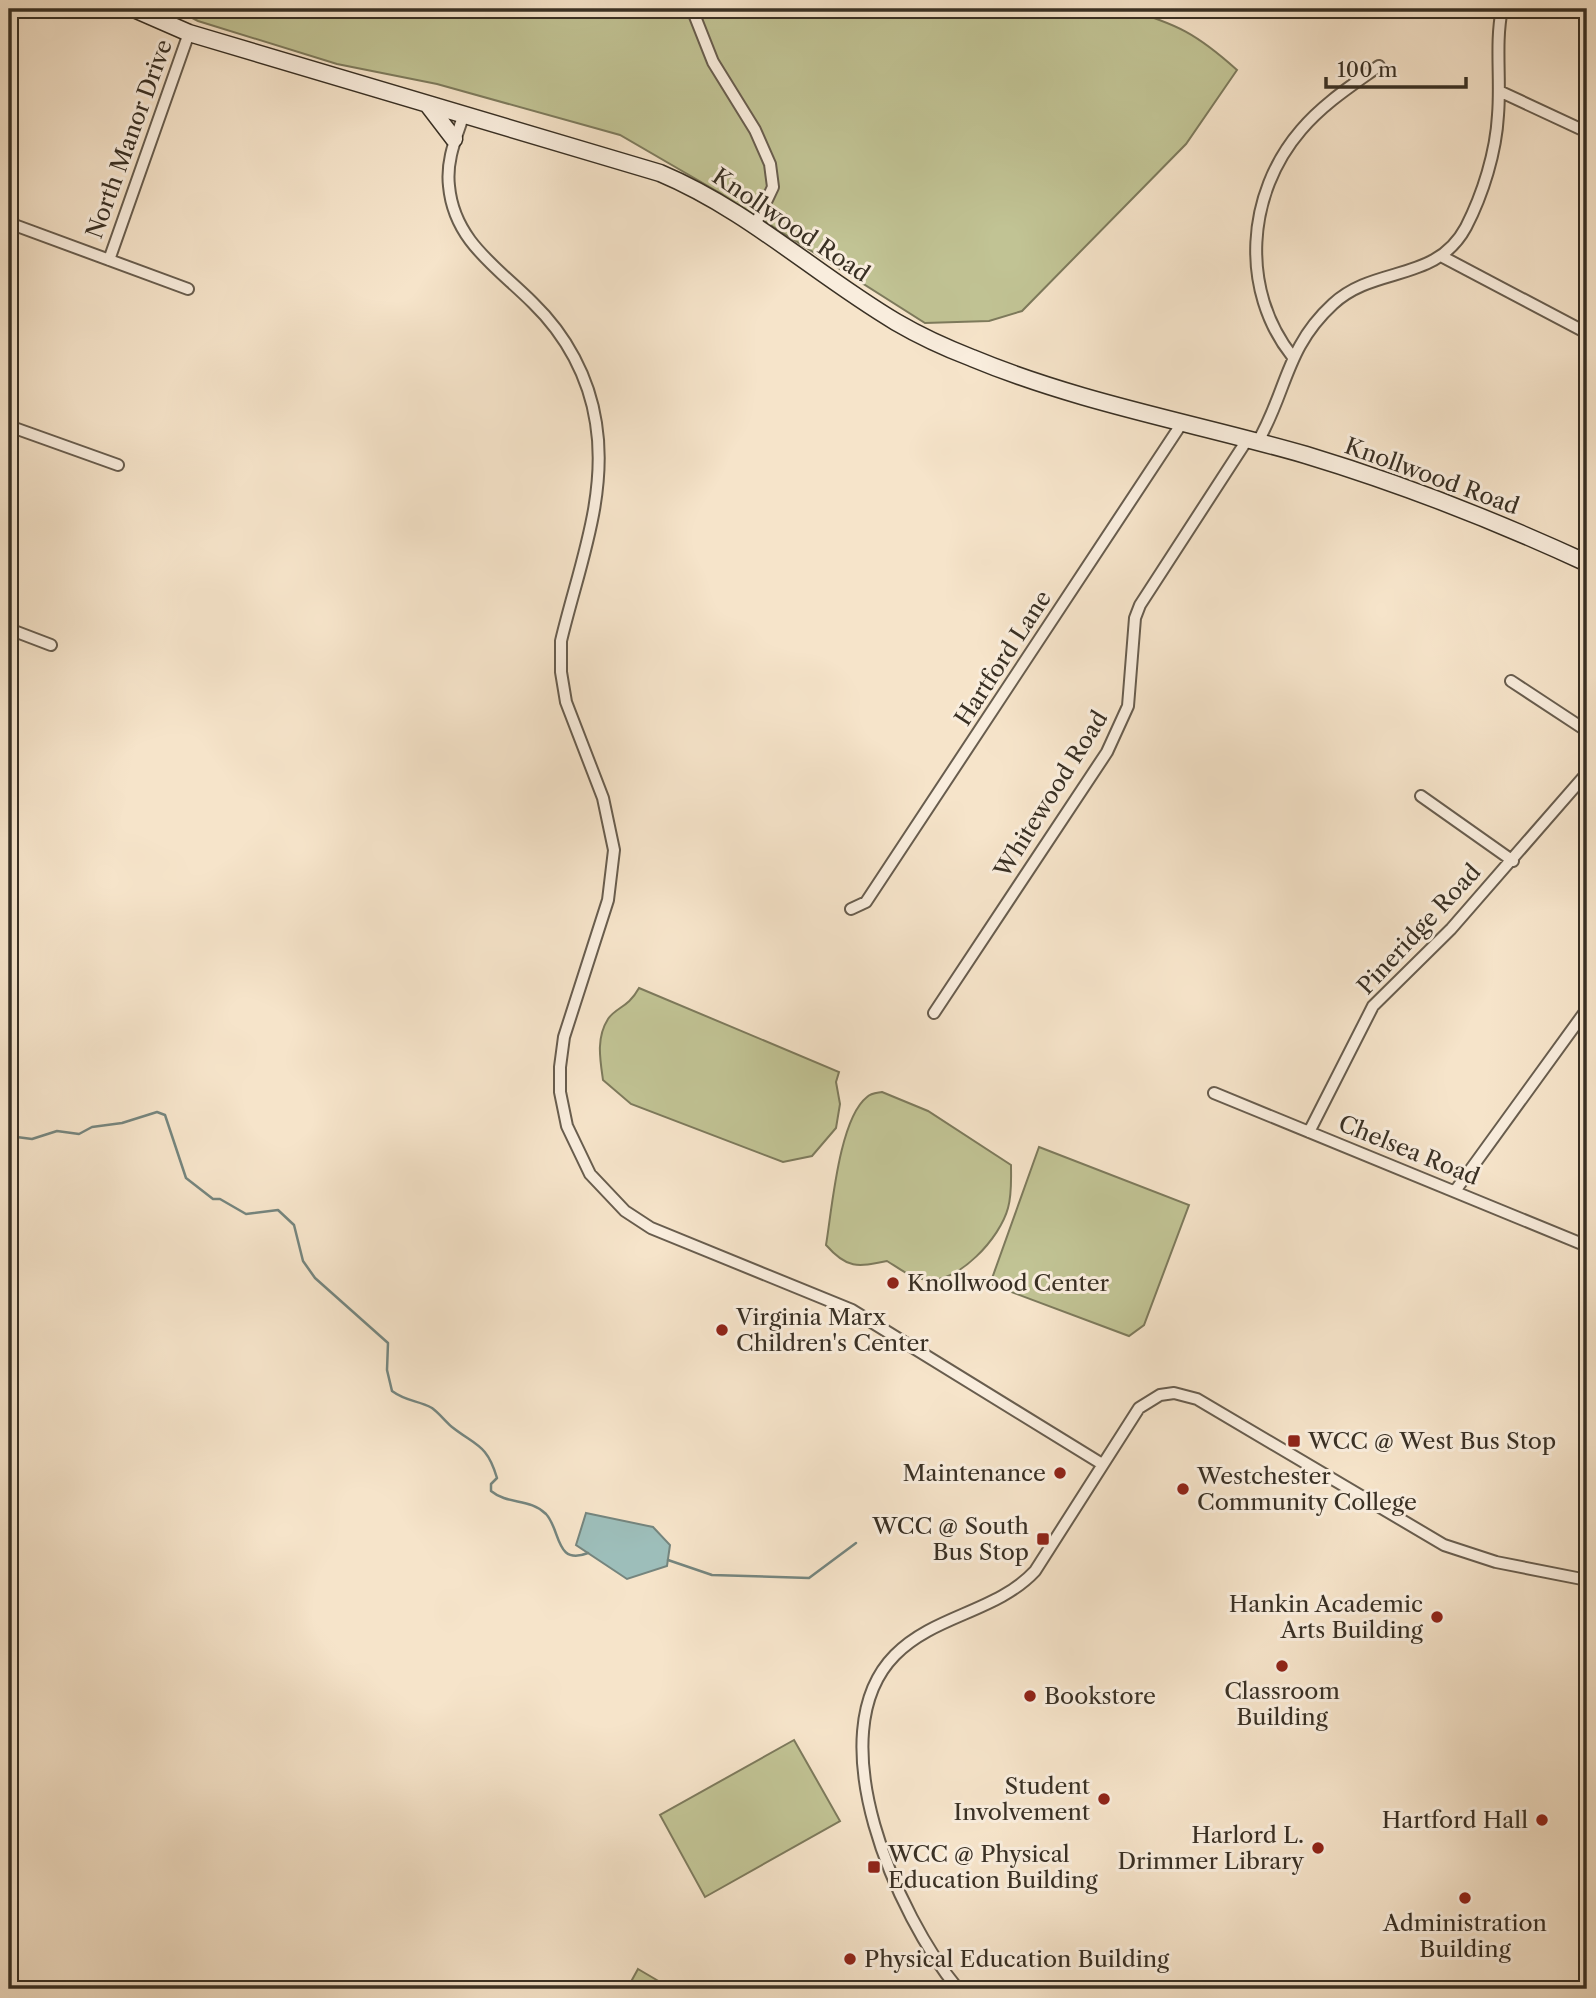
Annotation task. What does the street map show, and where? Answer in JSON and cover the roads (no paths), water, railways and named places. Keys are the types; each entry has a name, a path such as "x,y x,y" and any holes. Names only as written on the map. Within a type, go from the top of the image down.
{"main road":[{"name":"Knollwood Road","path":"134,9 190,33 660,173 722,202 756,223 876,309 929,340 1014,375 1308,456 1447,504 1587,563"},
{"path":"426,103 454,139"}],"street":[{"path":"692,9 713,62 755,130 770,164 773,187 756,223"},
{"path":"1252,441 1273,407 1292,356 1314,322 1335,302 1368,283 1420,269 1443,257 1461,235 1480,194 1494,141 1502,9"},
{"name":"North Manor Drive","path":"108,260 190,33"},
{"path":"1292,356 1269,321 1258,280 1256,236 1263,201 1277,163 1301,130 1331,100 1379,66"},
{"path":"1499,91 1587,132"},
{"path":"464,114 454,139 448,184 452,206 462,230 478,254 533,302 567,344 580,367 596,421 600,459 598,494 561,640 560,660 566,702 603,798 614,850 608,900 564,1037 560,1067 560,1092 567,1126 577,1151 603,1191 651,1228 852,1310 1102,1464"},
{"path":"9,223 188,289"},
{"path":"1443,257 1587,333"},
{"name":"Hartford Lane","path":"851,909 866,902 1182,423"},
{"path":"9,426 118,465"},
{"name":"Whitewood Road","path":"934,1013 1107,752 1128,706 1135,618 1140,605 1252,441"},
{"path":"9,629 51,645"},
{"path":"1511,681 1587,731"},
{"name":"Pineridge Road","path":"1309,1132 1373,1006 1428,953 1513,860 1587,773"},
{"path":"1421,796 1513,860"},
{"path":"1455,1191 1587,1009"},
{"name":"Chelsea Road","path":"1214,1093 1587,1245"},
{"path":"958,1989 939,1964 912,1919 880,1840 860,1749 864,1712 882,1671 895,1655 913,1640 1023,1584 1044,1560 1127,1423 1149,1399 1174,1393 1186,1395 1261,1440 1330,1475 1444,1545 1496,1562 1587,1580"}],"water":[{"path":"586,1513 653,1527 670,1545 667,1566 627,1579 576,1545"}],"waterway":[{"path":"9,1136 32,1139 57,1131 79,1134 92,1127 122,1123 157,1112 165,1115 186,1178 213,1199 220,1199 246,1214 278,1210 294,1225 303,1261 315,1278 388,1343 387,1370 392,1391 432,1408 485,1452 497,1478 491,1484 491,1491 540,1509 551,1521 564,1551 570,1555 588,1553"},
{"path":"668,1560 712,1575 809,1578 856,1543"}],"place":[{"name":"Knollwood Center","path":"893,1283"},
{"name":"Virginia Marx Children's Center","path":"722,1330"},
{"name":"WCC @ West Bus Stop","path":"1294,1441"},
{"name":"Maintenance","path":"1060,1473"},
{"name":"Westchester Community College","path":"1183,1489"},
{"name":"WCC @ South Bus Stop","path":"1043,1539"},
{"name":"Hankin Academic Arts Building","path":"1437,1617"},
{"name":"Classroom Building","path":"1282,1666"},
{"name":"Bookstore","path":"1030,1696"},
{"name":"Student Involvement","path":"1104,1799"},
{"name":"Hartford Hall","path":"1542,1820"},
{"name":"Harlord L. Drimmer Library","path":"1318,1848"},
{"name":"WCC @ Physical Education Building","path":"874,1867"},
{"name":"Administration Building","path":"1465,1898"},
{"name":"Physical Education Building","path":"850,1959"}]}
